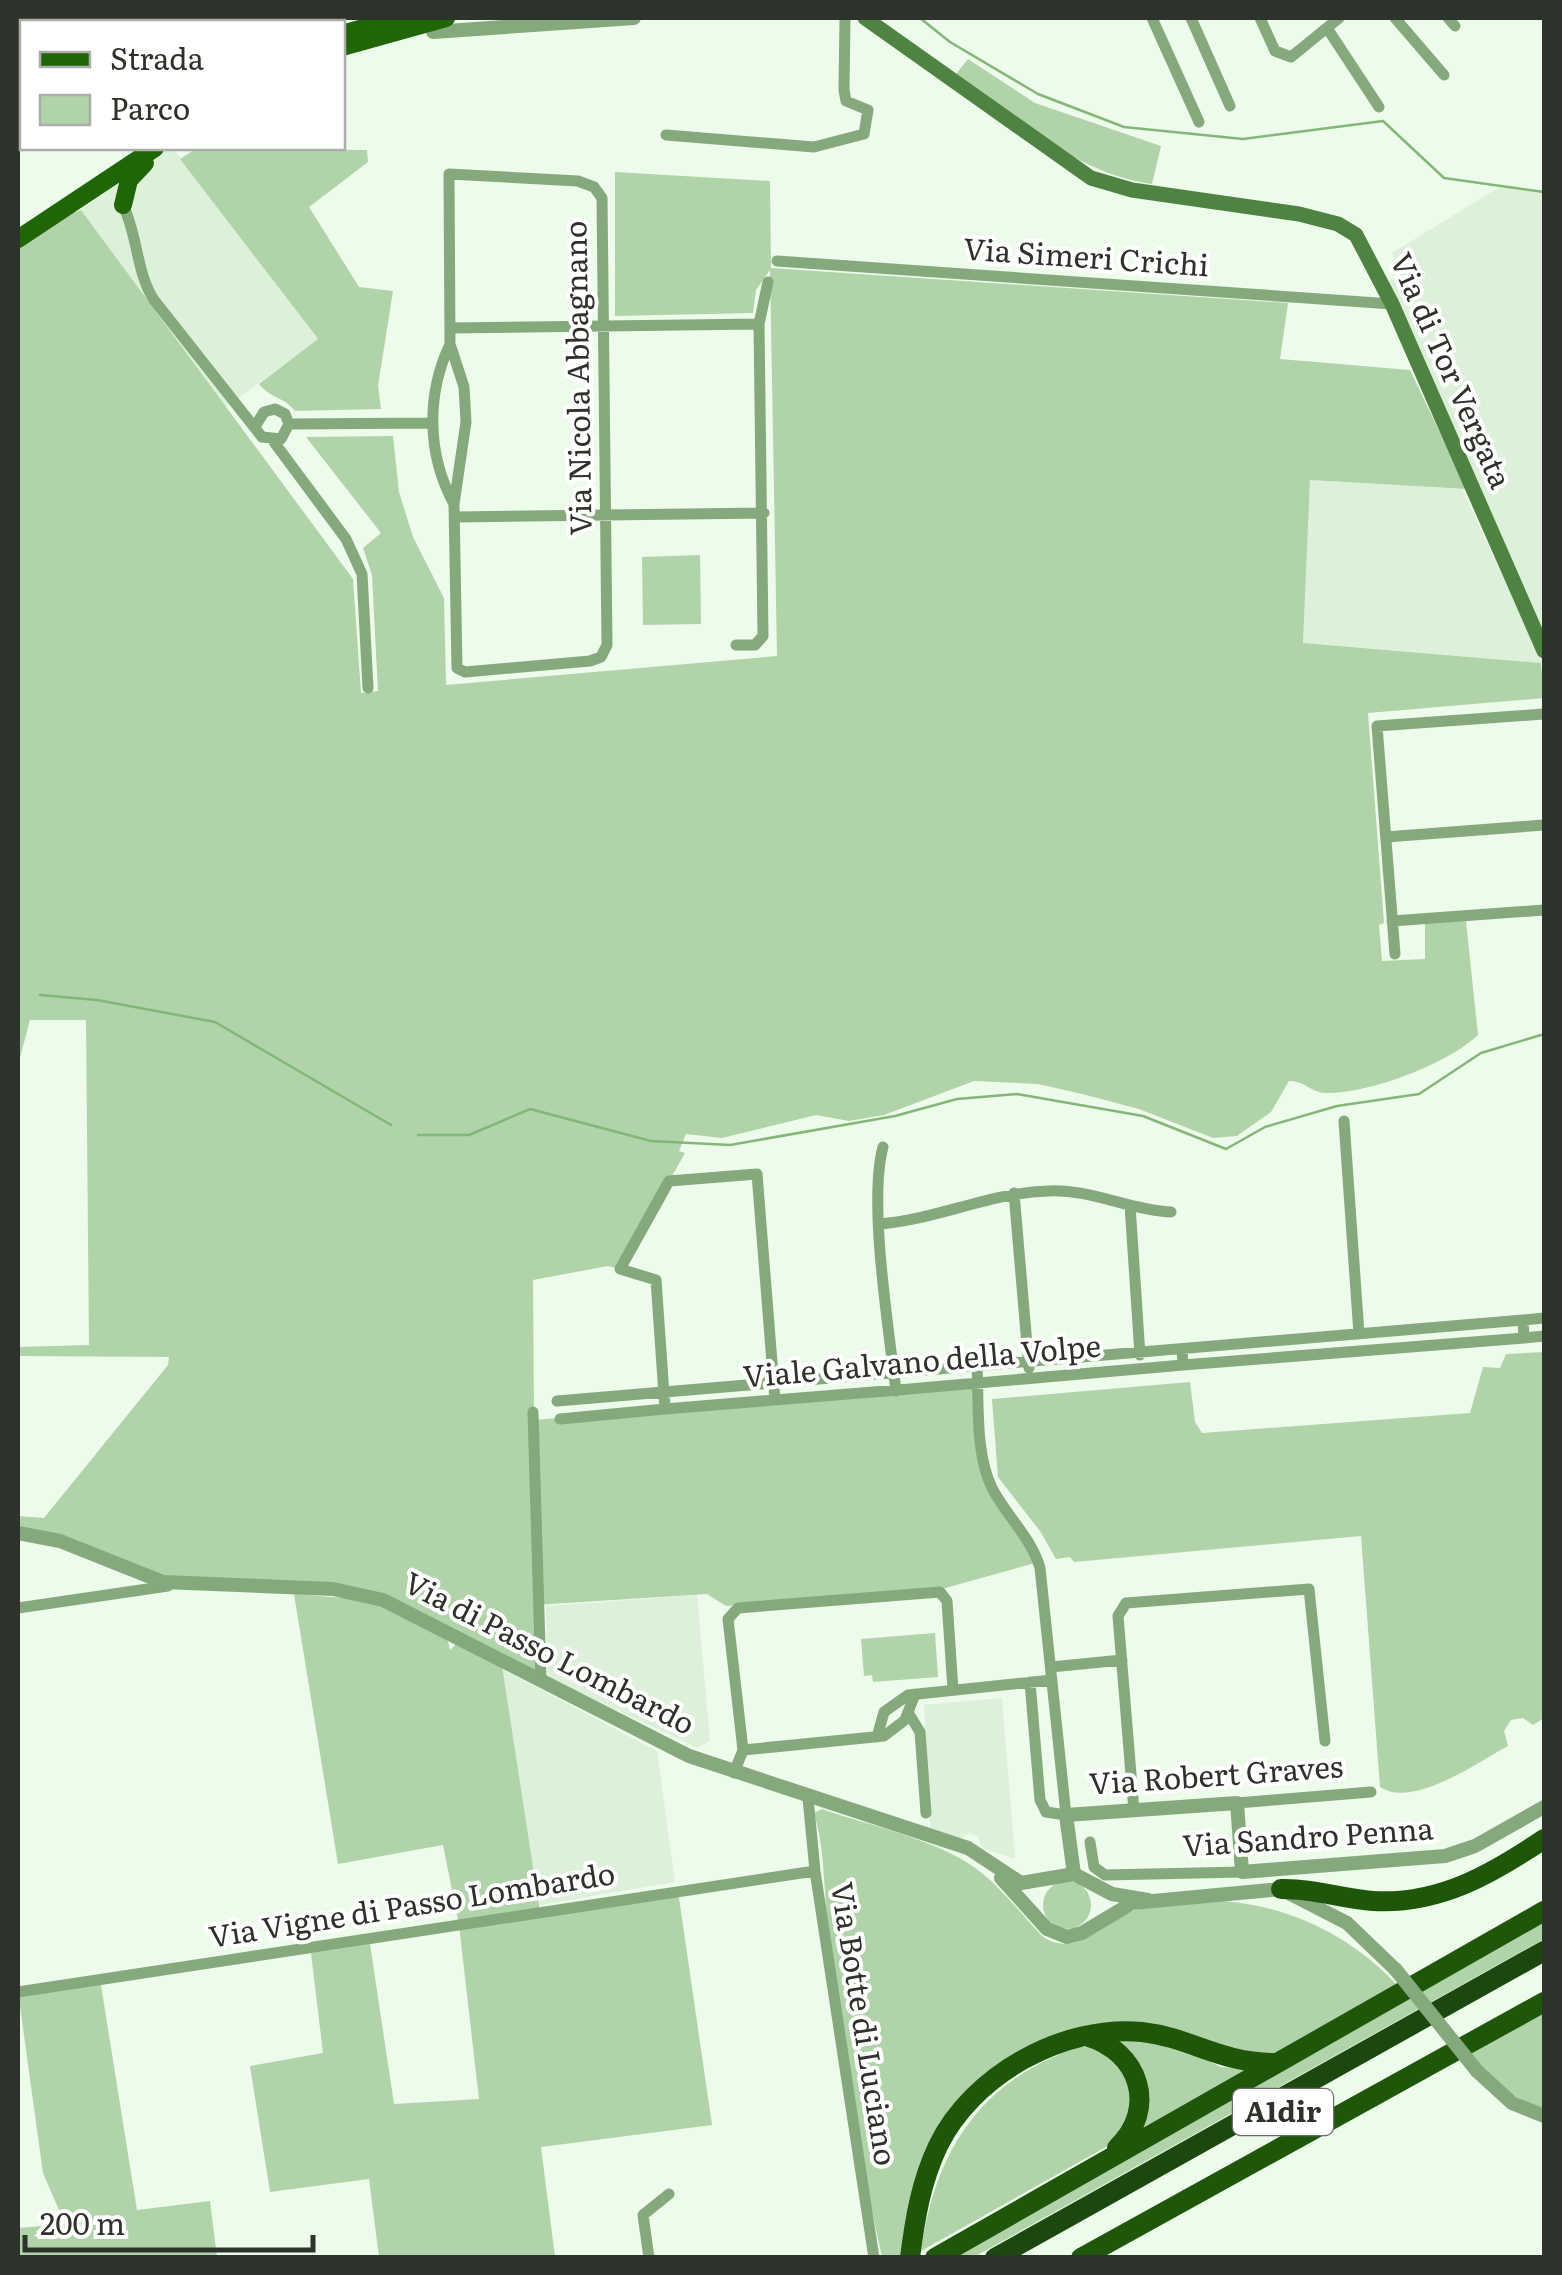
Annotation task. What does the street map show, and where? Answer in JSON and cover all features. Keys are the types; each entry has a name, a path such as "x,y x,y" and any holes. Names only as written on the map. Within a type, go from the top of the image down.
{"highway":[{"path":"1281,1889 1404,1901 1466,1886 1544,1839"},
{"path":"935,2258 1544,1912"},
{"name":"A1dir","path":"995,2258 1544,1951"},
{"name":"A1dir","path":"1022,2258 1544,1966"},
{"path":"1080,2258 1544,2002"},
{"path":"911,2248 928,2168 942,2138 964,2108 1016,2065 1060,2042 1085,2036 1146,2032 1228,2060 1278,2063"},
{"path":"1085,2036 1120,2056 1134,2073 1141,2093 1134,2129 1092,2168"}],"main road":[{"path":"345,33 399,18"},
{"path":"345,46 446,18"},
{"name":"Via di Tor Vergata","path":"869,19 1091,178 1132,190 1299,214 1344,227 1363,243 1542,642"},
{"path":"362,42 433,32"},
{"path":"18,239 62,210 133,150"},
{"path":"18,226 151,150"},
{"path":"123,205 130,178 153,150"},
{"path":"114,168 123,205"},
{"path":"62,210 101,197 123,205"}],"street":[{"path":"433,32 634,18"},
{"path":"666,135 814,147 864,134 868,110 846,101 844,90 845,18"},
{"path":"1152,18 1200,122"},
{"path":"1192,18 1230,106"},
{"path":"1260,18 1275,51 1283,57 1292,57 1339,18"},
{"path":"1396,18 1444,75"},
{"path":"1327,28 1380,108"},
{"name":"Via Nicola Abbagnano","path":"450,328 449,174 578,181 594,187 602,198 605,326 606,645 601,656 590,662 465,672 457,668 455,510"},
{"path":"123,205 134,232 146,287 237,408 256,425 262,437 274,442 346,538 362,574 368,688"},
{"name":"Via Simeri Crichi","path":"776,261 1392,304"},
{"path":"736,645 755,645 763,636 759,324 768,282"},
{"path":"455,510 437,459 431,423 436,388 450,344 450,328 759,324"},
{"path":"450,344 464,387 464,456 455,510"},
{"path":"436,388 450,379 464,387"},
{"path":"256,425 264,412 275,409 285,414 289,424 284,437 274,442"},
{"path":"289,424 431,423"},
{"path":"437,459 454,462 464,456"},
{"path":"455,510 764,513"},
{"path":"1395,954 1377,726 1544,714"},
{"path":"1386,837 1544,825"},
{"path":"1392,921 1544,910"},
{"path":"1344,1121 1360,1334"},
{"path":"882,1147 877,1173 896,1391"},
{"path":"665,1409 656,1280 614,1268 669,1181 758,1174 776,1400"},
{"path":"880,1224 928,1219 1014,1193 1078,1192 1171,1212"},
{"path":"1014,1193 1030,1379"},
{"path":"1130,1205 1141,1369"},
{"name":"Viale Galvano della Volpe","path":"557,1401 1544,1318"},
{"path":"1522,1320 1524,1338"},
{"name":"Viale Galvano della Volpe","path":"560,1419 1544,1336"},
{"path":"1182,1348 1183,1365"},
{"path":"977,1365 986,1471 1038,1562 1074,1874"},
{"path":"533,1412 541,1681"},
{"name":"Via di Passo Lombardo","path":"18,1532 48,1537 146,1577 183,1584 366,1594 415,1614 656,1741 808,1798 968,1848 1021,1883 1049,1879"},
{"path":"18,1608 183,1584"},
{"path":"1134,1811 1118,1613 1126,1603 1305,1587 1312,1596 1325,1742"},
{"path":"734,1772 742,1750 741,1681 728,1619 735,1609 938,1592 946,1598 953,1690"},
{"path":"877,1738 887,1708 915,1694 1030,1682 1052,1673 1122,1660"},
{"path":"1030,1682 1040,1800 1046,1812 1066,1815"},
{"path":"742,1750 877,1738 896,1730 909,1714 915,1694"},
{"path":"909,1714 920,1732 926,1814"},
{"name":"Via Robert Graves","path":"1066,1815 1371,1792"},
{"name":"Via Botte di Luciano","path":"808,1798 815,1871 874,2258"},
{"path":"1237,1803 1242,1872"},
{"name":"Via Sandro Penna","path":"1090,1842 1094,1867 1105,1875 1242,1872 1445,1856 1475,1846 1544,1807"},
{"name":"Via di Passo Lombardo","path":"988,1862 1040,1921"},
{"name":"Via Vigne di Passo Lombardo","path":"18,1992 815,1871"},
{"path":"1148,1900 1121,1897 1074,1874 1049,1879 1036,1900 1040,1921 1052,1932 1067,1937 1121,1907 1148,1900 1281,1889 1347,1923 1396,1970 1478,2071 1512,2103 1544,2116"},
{"path":"1091,1883 1099,1907 1091,1926"},
{"path":"649,2258 643,2215 669,2194"}],"shaded area":[{"path":"164,150 175,150 318,340 226,407 81,210"},
{"path":"1503,185 1544,192 1544,636 1387,282 1402,274 1392,253"},
{"path":"1310,480 1462,489 1543,663 1303,643"},
{"path":"697,1595 710,1741 697,1748 551,1679 547,1673 546,1606"},
{"path":"502,1669 657,1751 675,1882 539,1905"},
{"path":"1002,1698 1015,1859 982,1848 978,1836 968,1833 958,1840 930,1831 924,1705"}],"green space":[{"path":"968,59 1035,103 1161,146 1152,184 1098,169 1048,142 956,74"},
{"path":"194,150 367,150 368,162 309,207 359,287 393,291 378,386 381,409 295,411 259,384 318,339 180,159"},
{"path":"615,172 770,181 771,268 1288,303 1280,359 1410,370 1467,489 1310,480 1303,643 1541,663 1544,698 1368,713 1384,923 1379,925 1382,961 1425,959 1425,923 1466,921 1478,1035 1447,1057 1406,1076 1363,1089 1325,1093 1289,1081 1271,1112 1237,1136 1213,1138 1139,1109 1038,1084 974,1081 884,1115 849,1121 816,1115 722,1138 686,1134 679,1151 685,1153 620,1269 608,1266 533,1280 534,1420 978,1384 985,1471 1038,1562 942,1589 726,1606 707,1594 535,1605 536,1671 393,1598 168,1579 18,1529 18,1516 44,1518 168,1365 169,1357 18,1356 18,1347 89,1345 86,1020 30,1020 18,1065 18,246 58,219 81,210 353,579 361,693 378,691 372,575 363,548 381,533 306,437 393,436 399,492 413,537 444,598 446,685 777,656 770,270 756,290 753,313 615,316"},
{"path":"700,555 701,624 643,625 642,557"},
{"path":"1544,1352 1544,1718 1533,1725 1523,1718 1511,1720 1504,1731 1508,1746 1445,1781 1410,1792 1380,1787 1361,1536 1074,1562 1070,1557 1056,1559 1040,1531 998,1477 992,1399 1190,1382 1195,1422 1202,1433 1470,1413 1483,1367 1500,1368 1506,1354"},
{"path":"294,1594 368,1600 447,1637 450,1650 458,1642 502,1666 540,1912 678,1891 712,2125 541,2147 555,2257 379,2257 369,2179 270,2192 250,2066 323,2053 311,1953 370,1944 394,2104 479,2099 459,1925 443,1845 338,1864"},
{"path":"935,1633 938,1677 873,1682 872,1675 864,1676 861,1639"},
{"path":"822,1809 919,1840 971,1865 1042,1936 1055,1942 1079,1941 1139,1909 1210,1900 1245,1904 1279,1911 1343,1940 1398,1986 1275,2055 1242,2054 1104,2023 1068,2032 969,2097 901,2257 882,2257 859,2137 829,1933 814,1813"},
{"path":"1067,1881 1084,1888 1091,1905 1084,1922 1067,1929 1050,1922 1043,1905 1050,1888"},
{"path":"1544,1920 1544,1939 974,2257 946,2258"},
{"path":"100,1979 137,2210 210,2201 217,2257 18,2257 18,2228 65,2224 43,2173 18,1992"},
{"path":"1544,2009 1544,2111 1501,2089 1469,2051"},
{"path":"1125,2037 1183,2049 1221,2067 1252,2069 1137,2134 1145,2115 1109,2041"},
{"path":"1079,2047 1111,2056 1123,2071 1137,2103 1113,2143 921,2251 938,2182 968,2125 1014,2079"}],"waterway":[{"path":"920,18 950,42 1038,94 1124,127 1243,139 1383,121 1444,178 1544,192"},
{"path":"40,995 97,1000 215,1022 391,1125"},
{"path":"418,1135 469,1135 530,1109 651,1141 730,1145 895,1116 957,1099 1017,1094 1143,1116 1226,1149 1265,1127 1337,1106 1419,1094 1481,1053 1541,1035"}]}
